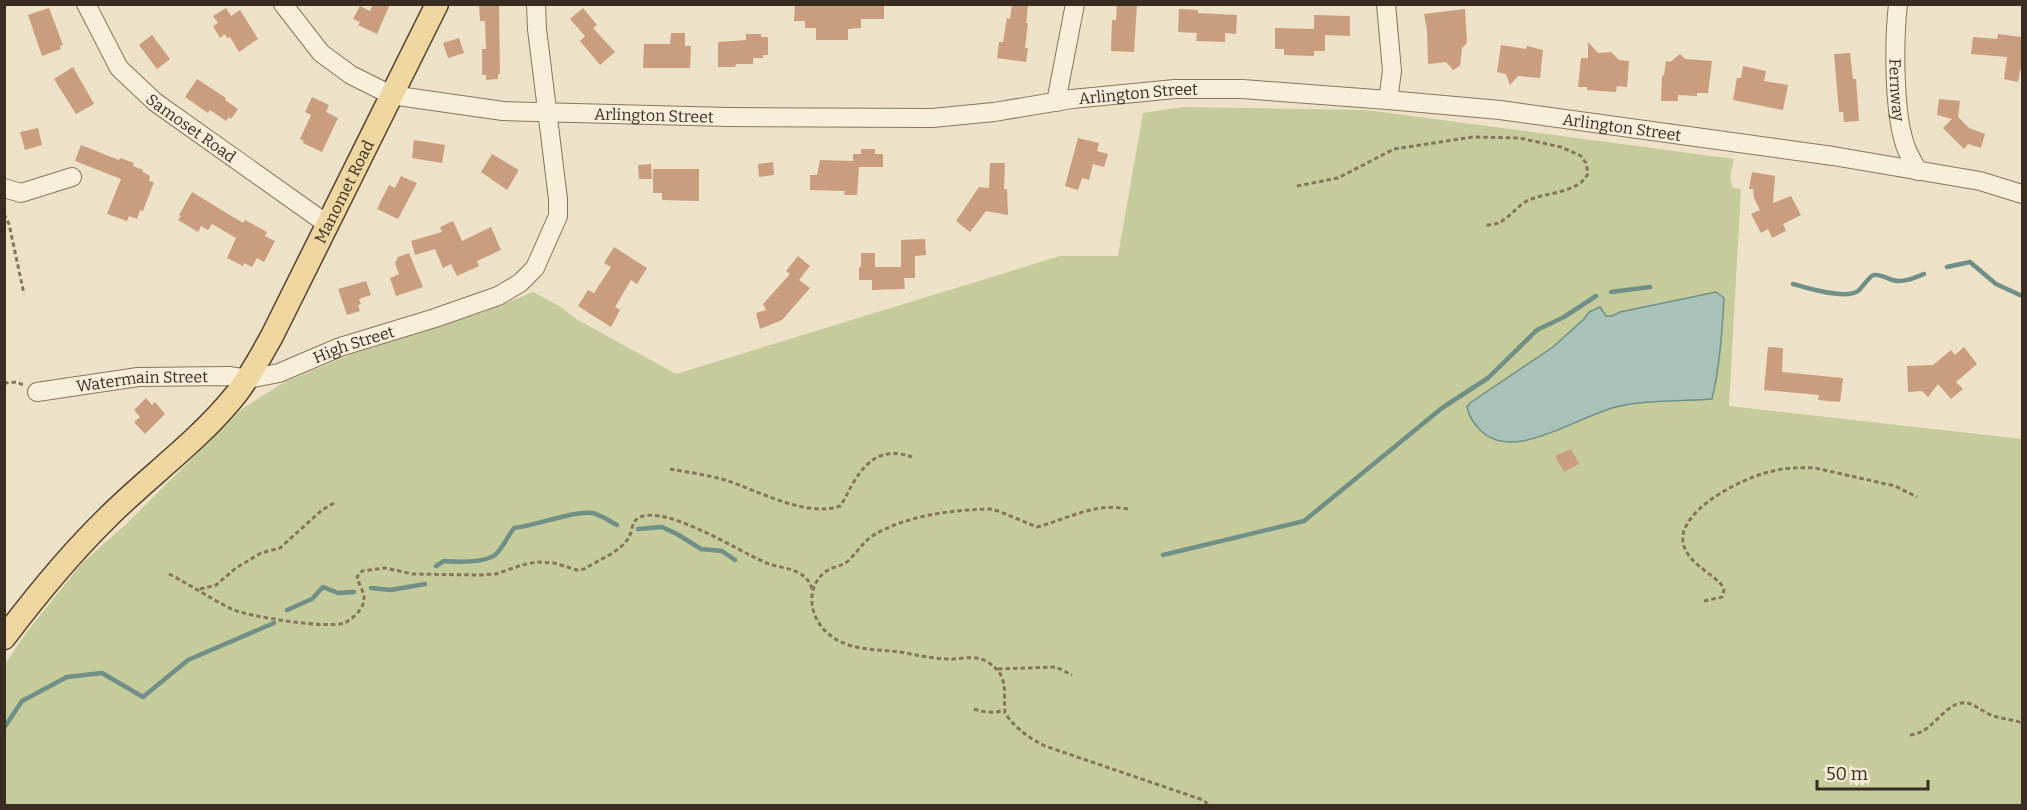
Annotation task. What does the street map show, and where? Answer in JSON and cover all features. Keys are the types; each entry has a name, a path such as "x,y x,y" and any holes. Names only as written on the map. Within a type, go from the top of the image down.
{"main road":[{"name":"Manomet Road","path":"248,379 272,336 437,4"},
{"path":"4,638 106,518 201,432 248,379"}],"street":[{"name":"Samoset Road","path":"86,4 119,68 155,102 327,224"},
{"name":"Arlington Street","path":"283,4 321,53 351,75 391,95 503,111 932,118 1175,90 1242,89 1500,110 1833,156 1980,181 2022,194"},
{"name":"High Street","path":"248,379 279,373 340,347 498,296 520,283 535,268 558,216 536,4"},
{"path":"1056,102 1075,4"},
{"path":"1386,4 1392,71 1388,100"},
{"name":"Fernway","path":"1898,4 1895,39 1900,124 1906,149 1918,171"},
{"path":"4,188 21,193 72,177"},
{"name":"Watermain Street","path":"37,392 138,377 229,376 248,379"}],"path":[{"path":"1297,186 1338,178 1394,149 1473,137 1519,138 1539,142 1574,151 1586,163 1588,173 1582,182 1561,191 1531,199 1498,225 1486,225"},
{"path":"4,214 9,224 24,294"},
{"path":"670,469 720,479 791,503 821,509 840,506 855,480 874,459 892,452 912,457"},
{"path":"1704,601 1717,600 1722,597 1724,590 1721,584 1690,556 1683,541 1683,531 1694,514 1732,487 1767,472 1803,467 1895,486 1917,497"},
{"path":"198,589 216,585 246,561 261,553 280,548 322,510 334,503"},
{"path":"813,591 818,579 824,573 843,565 866,539 917,517 990,509 1037,527 1091,508 1128,509"},
{"path":"169,574 243,613 301,622 338,624 348,621 363,605 364,594 357,577 363,571 377,568 413,574 477,575 496,574 537,562 584,569 620,547 629,537 635,520 650,516 674,520 691,526 762,561 800,573 809,580 813,591 813,609 817,620 827,633 837,640 864,648 928,657 978,658 996,668 1005,670 1056,667 1072,675"},
{"path":"996,668 1004,682 1005,713 1015,726 1031,739 1045,746 1203,800 1210,806"},
{"path":"1910,735 1926,730 1952,708 1962,703 1974,705 1990,714 2022,723"},
{"path":"974,709 982,712 998,712 1004,709"}],"green space":[{"path":"1183,107 1367,110 1734,159 1730,178 1733,188 1741,189 1729,406 2022,439 2022,805 5,806 5,664 26,633 82,563 124,526 243,408 283,383 349,355 484,312 533,292 559,306 578,320 676,374 1060,256 1118,256 1143,113"}],"water":[{"path":"1716,292 1724,298 1719,361 1712,399 1620,406 1549,434 1512,442 1495,440 1481,431 1470,417 1467,407 1470,403 1553,347 1589,312 1600,307 1606,316 1612,316 1620,312"}],"building":[{"path":"373,4 390,4 377,34 358,25 360,22 353,19 360,6 370,11"},
{"path":"479,4 499,4 500,74 498,74 498,79 486,80 486,75 482,75 482,49 486,49 485,21 480,21"},
{"path":"795,4 884,4 884,19 861,19 861,28 848,29 848,40 816,40 816,28 805,28 805,21 794,21"},
{"path":"1012,4 1028,5 1026,62 997,58 999,42 1003,42"},
{"path":"1117,4 1137,4 1134,52 1111,51 1112,20 1116,20"},
{"path":"49,8 63,45 60,46 61,49 42,56 28,15"},
{"path":"226,8 231,16 240,10 258,39 239,52 230,37 227,38 225,34 220,38 213,26 218,23 213,16"},
{"path":"583,8 597,25 593,28 615,52 600,65 580,41 585,36 570,19"},
{"path":"1179,9 1198,10 1198,13 1237,15 1236,34 1225,33 1225,42 1196,41 1197,33 1178,32"},
{"path":"1465,9 1467,43 1462,48 1460,66 1453,70 1446,62 1428,64 1424,14"},
{"path":"1314,15 1350,16 1350,36 1325,35 1325,51 1314,51 1314,56 1284,55 1284,49 1275,49 1275,28 1314,29"},
{"path":"671,33 685,33 685,46 691,46 690,68 643,68 644,44 670,44"},
{"path":"746,34 761,34 761,37 768,37 768,55 763,55 763,58 753,58 753,64 718,67 718,42 746,40"},
{"path":"1998,34 2022,37 2022,71 2020,70 2018,82 2004,79 2007,57 1971,54 1973,37 1997,39"},
{"path":"152,35 170,59 157,69 139,45"},
{"path":"459,38 464,53 448,58 443,43"},
{"path":"1588,42 1598,53 1611,52 1619,60 1629,61 1627,87 1617,86 1616,92 1587,90 1587,87 1578,87 1581,58 1588,58"},
{"path":"1501,45 1526,49 1527,46 1543,50 1540,78 1518,76 1510,85 1506,74 1497,72"},
{"path":"1850,53 1853,79 1856,79 1859,121 1844,122 1843,112 1839,112 1834,54"},
{"path":"1680,54 1685,59 1712,61 1708,93 1697,93 1697,96 1678,95 1678,101 1661,101 1662,75 1664,76 1666,61 1670,62"},
{"path":"1743,66 1766,71 1764,81 1788,85 1783,110 1733,100 1737,78 1741,78"},
{"path":"73,67 94,104 76,114 54,79"},
{"path":"197,79 238,109 231,119 229,117 226,121 210,110 208,113 185,97"},
{"path":"312,97 329,105 326,112 338,118 322,152 303,143 304,141 300,139 311,115 305,112"},
{"path":"1939,99 1960,101 1958,117 1969,128 1985,134 1981,148 1968,144 1964,149 1943,128 1952,119 1937,115"},
{"path":"38,128 42,145 25,150 20,132"},
{"path":"1078,138 1099,143 1097,151 1108,154 1104,167 1093,164 1089,180 1082,178 1078,190 1065,186"},
{"path":"414,140 445,145 442,163 412,158"},
{"path":"81,145 119,160 120,158 134,163 133,166 150,176 149,181 154,182 143,211 140,210 137,219 129,216 127,221 107,214 121,179 75,161"},
{"path":"861,149 875,149 875,154 883,154 883,167 859,167 857,195 844,195 845,191 810,190 810,175 817,175 820,160 853,161 853,154 861,154"},
{"path":"492,154 519,170 507,190 481,172"},
{"path":"773,162 774,175 759,177 758,164"},
{"path":"990,163 1005,163 1004,189 1007,189 1008,215 986,211 970,232 956,221 979,187 989,188"},
{"path":"651,164 652,179 639,179 638,165"},
{"path":"653,169 699,169 699,201 662,200 662,193 653,193"},
{"path":"1752,172 1775,176 1773,203 1791,196 1801,215 1783,224 1786,231 1772,238 1768,229 1761,233 1751,214 1760,210 1754,198 1753,189 1749,189"},
{"path":"401,176 417,183 398,219 377,209 389,185 395,188"},
{"path":"192,192 243,223 245,220 267,232 265,236 275,241 264,262 257,258 252,267 244,263 243,266 227,258 236,238 212,224 208,230 201,226 198,232 178,220"},
{"path":"453,221 462,241 491,227 501,250 477,261 479,266 457,276 451,264 443,268 435,249 415,255 411,241 442,232 440,227"},
{"path":"925,239 926,255 915,256 915,278 904,278 905,289 872,290 872,280 859,280 861,253 875,253 875,267 901,267 901,240"},
{"path":"614,247 647,268 637,284 631,280 615,307 620,310 611,327 578,306 588,290 594,293 611,267 604,263"},
{"path":"409,253 423,287 396,296 390,278 399,274 395,263 398,257"},
{"path":"798,256 810,266 799,280 810,288 782,320 760,329 756,313 766,310 763,304 790,274 786,271"},
{"path":"366,281 371,295 359,299 360,311 347,315 338,289"},
{"path":"1768,347 1783,348 1782,372 1843,378 1840,402 1818,400 1819,395 1764,390"},
{"path":"1964,347 1977,364 1956,382 1963,389 1951,399 1938,384 1928,397 1922,391 1908,392 1907,366 1933,365 1951,350 1955,355"},
{"path":"146,398 152,405 155,402 165,414 145,434 134,422 140,417 134,410"},
{"path":"1571,449 1579,464 1564,472 1555,456"}],"waterway":[{"path":"1947,267 1970,262 1996,284 2022,296"},
{"path":"1793,284 1844,294 1858,291 1874,275 1900,281 1924,274"},
{"path":"1611,292 1650,287"},
{"path":"1163,555 1304,521 1442,408 1488,378 1537,330 1564,317 1596,296"},
{"path":"436,566 444,561 490,558 500,549 514,528 566,516 592,513 617,525"},
{"path":"638,529 662,527 701,549 722,551 735,560"},
{"path":"371,588 391,590 425,584"},
{"path":"287,610 312,599 323,587 338,593 354,592"},
{"path":"4,728 22,701 67,677 102,673 143,697 188,660 274,623"}]}
